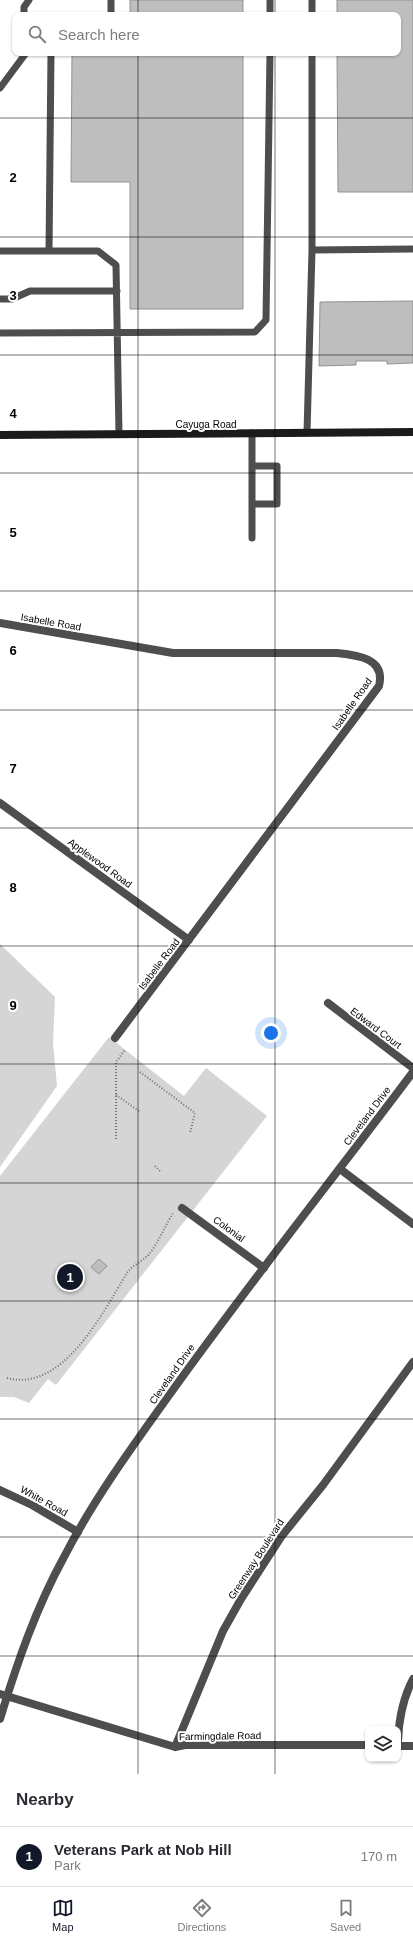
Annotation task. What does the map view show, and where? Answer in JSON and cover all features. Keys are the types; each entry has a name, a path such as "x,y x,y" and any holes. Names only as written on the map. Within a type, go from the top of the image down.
{"main road":[{"name":"Cayuga Road","path":"0,435 413,432"}],"street":[{"name":"Isabelle Road","path":"0,623 173,653 337,652 352,654 369,660 376,664 380,671 381,678 379,686 115,1038"},
{"name":"Applewood Road","path":"0,804 189,940"},
{"name":"Edward Court","path":"328,1003 413,1068"},
{"name":"Cleveland Drive","path":"0,1719 3,1695 15,1670 41,1604 63,1557 91,1508 130,1450 210,1338 413,1072"},
{"path":"340,1169 413,1224"},
{"name":"Colonial","path":"182,1208 264,1268"},
{"name":"Greenway Boulevard","path":"175,1747 223,1631 241,1599 281,1537 323,1485 413,1362"},
{"name":"White Road","path":"0,1490 32,1505 78,1532"},
{"path":"399,1726 403,1702 413,1679"},
{"name":"Farmingdale Road","path":"3,1695 175,1747 185,1745 365,1745"},
{"path":"401,1746 413,1746"}],"lane":[{"path":"24,12 24,8 29,0"},
{"path":"111,0 111,12"},
{"path":"270,0 270,12"},
{"path":"312,0 312,12"},
{"path":"0,88 24,56"},
{"path":"49,251 51,56"},
{"path":"0,333 118,334 255,332 266,320 270,56"},
{"path":"307,433 312,250 312,56"},
{"path":"312,250 413,249"},
{"path":"0,251 98,251 116,265 119,434"},
{"path":"0,299 12,299 30,291 117,291"},
{"path":"252,433 252,538"},
{"path":"252,466 277,466 276,504 252,504"}],"path":[{"path":"116,1139 116,1062 125,1050"},
{"path":"140,1072 195,1113 190,1133"},
{"path":"116,1095 139,1111"},
{"path":"155,1166 161,1172"},
{"path":"7,1378 27,1381 55,1368 70,1356 82,1342 118,1290 128,1271 143,1261 150,1252 174,1212"}],"shaded area":[{"path":"0,944 55,997 53,1043 57,1086 0,1167"},
{"path":"109,1037 184,1096 206,1068 267,1116 56,1385 48,1379 29,1403 14,1397 0,1397 0,1176"}],"building":[{"path":"130,0 243,0 243,12 130,12"},
{"path":"337,0 413,0 413,192 338,192 337,56 401,56 401,12 337,12"},
{"path":"72,56 243,56 243,309 130,309 130,182 71,182"},
{"path":"413,301 413,363 387,364 387,361 356,361 356,365 319,366 320,302"},
{"path":"99,1259 107,1266 99,1274 91,1267"}],"place":[{"name":"Veterans Park at Nob Hill","path":"70,1277"}]}
